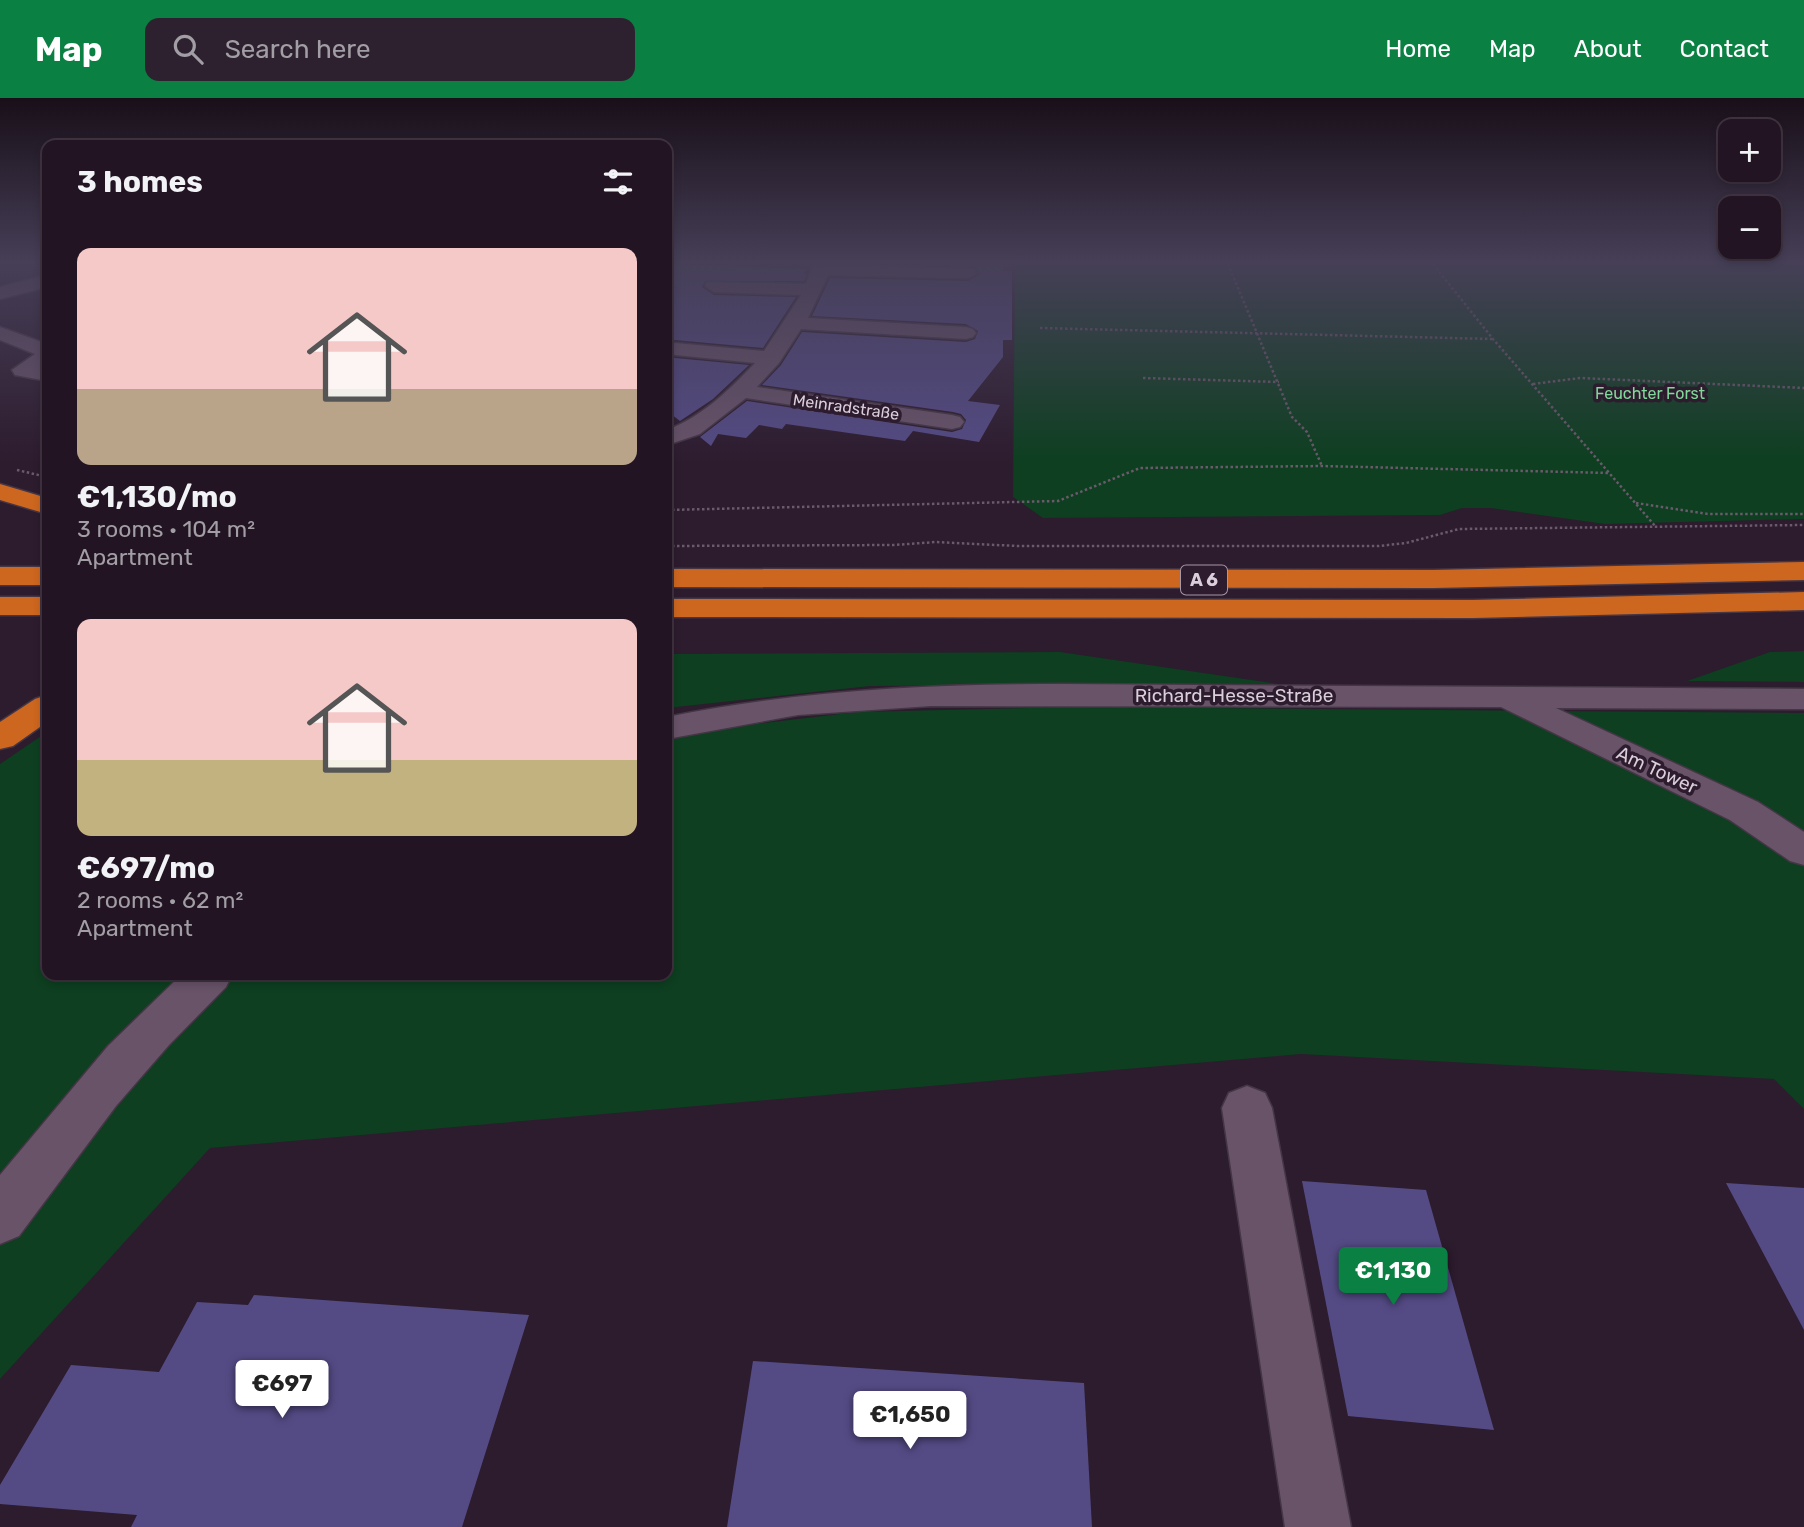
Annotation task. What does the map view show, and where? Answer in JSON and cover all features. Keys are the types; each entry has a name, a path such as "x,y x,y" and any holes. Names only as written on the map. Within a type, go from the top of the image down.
{"highway":[{"path":"4,481 42,503"},
{"name":"A 6","path":"672,578 1419,579 1804,571"},
{"path":"0,576 42,576"},
{"name":"A 6","path":"672,608 1446,609 1804,601"},
{"path":"0,606 42,606"},
{"path":"0,738 42,709"}],"street":[{"path":"672,436 697,424 741,391 791,331"},
{"path":"927,331 966,333"},
{"path":"0,333 42,349"},
{"path":"675,349 771,358"},
{"path":"23,370 42,358"},
{"path":"0,370 42,372"},
{"name":"Meinradstraße","path":"741,391 952,422"},
{"name":"Richard-Hesse-Straße","path":"672,727 784,707 919,696 1038,694 1804,699"},
{"name":"Am Tower","path":"1505,697 1744,811 1804,851"},
{"path":"0,1218 107,1080 135,1048 205,980"},
{"path":"1247,1108 1318,1527"}],"path":[{"path":"1158,331 1493,340"},
{"path":"1486,331 1656,527"},
{"path":"1259,333 1292,417 1307,432 1322,466"},
{"path":"1143,378 1279,382"},
{"path":"1532,384 1580,378 1804,388"},
{"path":"672,510 1058,501 1140,468 1322,466 1610,473"},
{"path":"4,481 42,477"},
{"path":"1636,503 1708,514 1804,514"},
{"path":"672,546 894,545 936,542 1017,546 1379,546 1460,529 1804,525"}],"green space":[{"name":"Feuchter Forst","path":"1014,331 1804,331 1804,519 1605,524 1491,508 1462,508 1440,515 1043,518 1013,497"},
{"path":"1804,651 1804,682 1687,681 1770,652"},
{"path":"1060,652 1279,684 870,686 672,707 672,654"},
{"path":"1075,707 1804,713 1804,1109 1774,1079 1301,1054 210,1148 0,1379 0,764 42,735 42,980 672,980 672,738 696,731 857,712"}],"building":[{"path":"672,331 774,331 763,348 672,341"},
{"path":"978,331 1012,331 1012,340 1003,340 1003,357 968,401 1000,405 979,442 913,431 905,441 786,424 782,429 759,425 746,438 718,434 711,446 700,437 747,401 952,432 962,429 966,420 961,414 953,412 762,385 781,365 802,332 966,342 975,339"},
{"path":"672,357 749,365 713,399 680,421 672,415"},
{"path":"1302,1181 1426,1190 1494,1430 1348,1416"},
{"path":"1726,1183 1804,1188 1804,1330"},
{"path":"254,1295 529,1315 462,1527 131,1527 137,1515 0,1504 0,1485 71,1365 159,1372 197,1302 248,1305"},
{"path":"753,1361 1084,1383 1092,1527 727,1527"}]}
